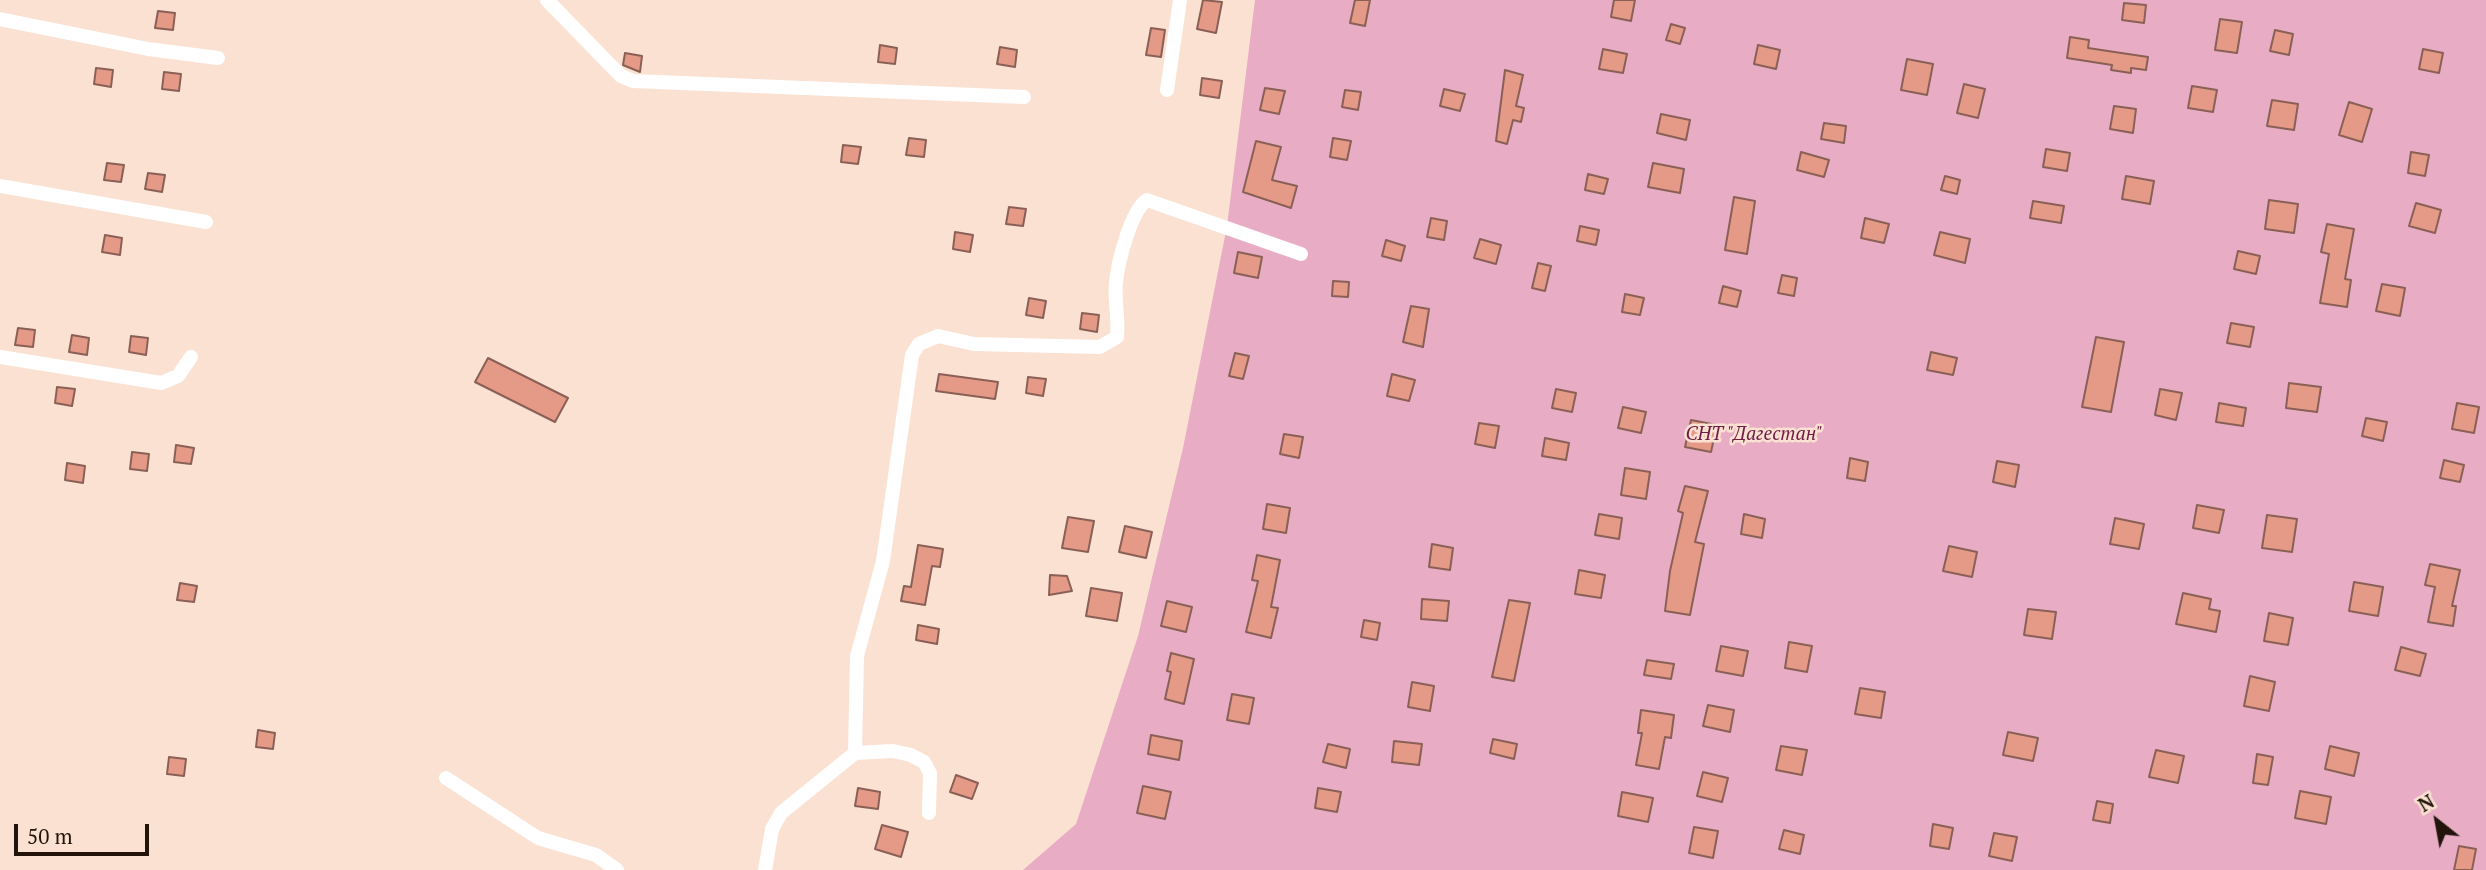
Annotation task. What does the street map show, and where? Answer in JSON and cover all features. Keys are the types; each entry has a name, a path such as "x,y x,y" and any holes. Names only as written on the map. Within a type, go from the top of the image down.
{"street":[{"path":"547,0 621,76 633,81 1024,97"},
{"path":"1167,90 1180,0"},
{"path":"0,19 148,49 218,58"},
{"path":"0,186 206,222"},
{"path":"855,753 857,656 883,561 912,355 919,344 938,336 987,344 1100,347 1111,343 1118,337 1116,281 1133,218 1139,205 1147,200 1301,254"},
{"path":"0,357 161,383 178,376 191,357"},
{"path":"765,870 772,829 781,813 855,753 893,751 911,755 924,762 930,773 929,813"},
{"path":"446,778 538,838 584,850 617,870"}],"green space":[{"name":"СНТ \"Дагестан\"","path":"1255,0 2486,0 2486,870 1023,870 1076,824 1138,636 1183,448 1227,226"}],"building":[{"path":"1203,0 1222,2 1216,33 1197,29"},
{"path":"1355,0 1370,0 1365,26 1350,23"},
{"path":"1614,0 1635,0 1631,21 1611,17"},
{"path":"2124,3 2146,5 2144,23 2122,20"},
{"path":"158,11 175,13 173,30 155,28"},
{"path":"2220,19 2242,22 2237,53 2215,50"},
{"path":"1671,24 1685,28 1680,44 1666,40"},
{"path":"1151,28 1165,30 1161,57 1146,55"},
{"path":"2275,30 2293,34 2289,55 2270,51"},
{"path":"2070,37 2089,40 2088,48 2148,57 2146,70 2131,68 2131,73 2111,70 2112,65 2067,58"},
{"path":"880,45 897,48 895,64 878,62"},
{"path":"1758,45 1780,50 1776,69 1754,64"},
{"path":"1000,47 1017,50 1015,67 997,64"},
{"path":"1603,49 1627,54 1623,73 1599,69"},
{"path":"2423,49 2443,53 2439,73 2419,69"},
{"path":"625,53 642,56 640,72 623,65"},
{"path":"1907,59 1933,64 1927,95 1901,90"},
{"path":"96,68 113,70 111,87 94,84"},
{"path":"1505,70 1523,75 1516,106 1524,108 1521,122 1513,120 1507,144 1496,141"},
{"path":"164,72 181,74 179,91 162,89"},
{"path":"1202,78 1222,81 1219,98 1200,95"},
{"path":"1964,84 1985,89 1978,118 1957,113"},
{"path":"2192,86 2217,90 2213,112 2188,108"},
{"path":"1265,88 1285,91 1279,114 1260,110"},
{"path":"1444,89 1465,94 1460,111 1440,106"},
{"path":"1345,90 1361,92 1358,110 1342,107"},
{"path":"2272,100 2298,104 2294,130 2267,126"},
{"path":"2349,102 2372,109 2362,142 2339,135"},
{"path":"2114,106 2136,109 2133,133 2110,129"},
{"path":"1661,114 1690,120 1686,140 1657,133"},
{"path":"1824,123 1846,126 1844,143 1821,139"},
{"path":"909,138 926,140 924,157 906,155"},
{"path":"1333,138 1351,141 1347,160 1330,157"},
{"path":"1256,141 1281,147 1272,180 1297,186 1291,208 1243,192"},
{"path":"843,145 861,147 858,164 841,162"},
{"path":"2046,149 2070,153 2067,171 2043,167"},
{"path":"1801,152 1829,160 1824,177 1797,170"},
{"path":"2411,152 2429,155 2425,176 2408,173"},
{"path":"107,163 124,165 121,182 104,180"},
{"path":"1653,163 1684,169 1680,193 1648,187"},
{"path":"148,173 165,175 162,192 145,189"},
{"path":"1588,174 1608,179 1604,194 1585,190"},
{"path":"1945,176 1960,180 1957,194 1941,190"},
{"path":"2126,176 2154,181 2150,204 2122,199"},
{"path":"1734,197 1755,201 1747,254 1725,250"},
{"path":"2269,200 2298,204 2294,233 2265,229"},
{"path":"2033,201 2064,206 2061,223 2030,218"},
{"path":"2416,203 2441,210 2435,233 2409,226"},
{"path":"1009,207 1026,209 1023,226 1006,224"},
{"path":"1431,218 1447,221 1444,240 1427,237"},
{"path":"1865,218 1889,224 1884,243 1861,238"},
{"path":"2327,224 2354,229 2345,279 2351,280 2347,307 2320,303 2329,254 2321,252"},
{"path":"1580,226 1599,230 1596,245 1577,241"},
{"path":"955,232 973,235 970,252 953,249"},
{"path":"1940,232 1970,239 1965,263 1934,255"},
{"path":"105,235 122,238 120,255 102,252"},
{"path":"1480,239 1501,245 1496,264 1474,258"},
{"path":"1386,240 1405,246 1401,261 1382,256"},
{"path":"2238,251 2260,256 2256,274 2234,269"},
{"path":"1238,252 1262,257 1258,278 1234,273"},
{"path":"1538,263 1551,266 1545,291 1532,288"},
{"path":"1782,275 1797,278 1794,296 1778,293"},
{"path":"1333,281 1349,282 1348,297 1332,296"},
{"path":"2382,284 2405,288 2400,316 2376,311"},
{"path":"1723,286 1741,291 1737,307 1719,303"},
{"path":"1625,294 1644,298 1640,315 1622,312"},
{"path":"1029,298 1046,301 1043,318 1026,315"},
{"path":"1411,306 1429,309 1423,347 1403,342"},
{"path":"1082,313 1099,315 1097,332 1080,329"},
{"path":"2231,323 2254,327 2250,347 2227,343"},
{"path":"18,328 35,330 33,347 15,345"},
{"path":"72,335 89,338 87,355 69,352"},
{"path":"131,336 148,338 146,355 129,352"},
{"path":"2096,337 2124,342 2111,412 2082,407"},
{"path":"1931,352 1957,358 1953,375 1927,370"},
{"path":"1235,353 1249,356 1243,379 1229,376"},
{"path":"488,358 568,398 555,422 475,382"},
{"path":"939,374 998,382 995,399 936,391"},
{"path":"1392,374 1415,380 1409,401 1387,396"},
{"path":"1028,377 1046,379 1043,396 1026,393"},
{"path":"2289,383 2321,387 2317,412 2286,408"},
{"path":"57,387 75,389 72,406 55,403"},
{"path":"1556,389 1576,393 1572,412 1552,408"},
{"path":"2160,389 2182,393 2176,420 2155,415"},
{"path":"2219,403 2246,408 2243,426 2216,422"},
{"path":"2457,403 2479,407 2474,433 2452,429"},
{"path":"1623,407 1646,412 1641,433 1618,428"},
{"path":"2366,418 2387,422 2383,441 2362,436"},
{"path":"1691,420 1717,425 1711,452 1685,447"},
{"path":"1479,423 1499,426 1495,448 1475,444"},
{"path":"1284,434 1303,437 1299,458 1280,454"},
{"path":"1545,438 1569,443 1566,460 1542,456"},
{"path":"176,445 194,448 191,464 174,462"},
{"path":"132,452 149,454 147,471 130,469"},
{"path":"1850,458 1868,462 1865,481 1847,478"},
{"path":"2444,460 2464,465 2460,482 2440,478"},
{"path":"1997,461 2019,465 2015,487 1993,482"},
{"path":"67,463 85,466 83,483 65,480"},
{"path":"1625,468 1650,472 1646,499 1621,495"},
{"path":"1685,486 1708,491 1695,542 1704,544 1690,615 1665,611 1670,571 1683,513 1678,511"},
{"path":"1267,504 1290,508 1286,533 1263,529"},
{"path":"2197,505 2224,510 2219,533 2193,528"},
{"path":"1599,514 1622,518 1619,539 1595,535"},
{"path":"1744,514 1765,519 1762,538 1741,534"},
{"path":"2267,515 2297,519 2292,552 2262,548"},
{"path":"1068,517 1094,521 1088,552 1062,548"},
{"path":"2115,518 2144,524 2139,549 2110,544"},
{"path":"1125,526 1152,532 1146,558 1119,552"},
{"path":"1432,544 1453,548 1450,570 1429,567"},
{"path":"918,545 943,549 940,567 932,566 925,605 901,601 904,586 911,587"},
{"path":"1949,546 1977,552 1972,577 1943,571"},
{"path":"1257,555 1280,560 1271,607 1278,608 1271,638 1246,632 1258,581 1252,580"},
{"path":"2430,564 2460,570 2452,606 2456,606 2453,626 2428,622 2435,587 2425,585"},
{"path":"1579,570 1605,575 1601,598 1575,594"},
{"path":"1050,575 1067,576 1072,591 1049,595"},
{"path":"2354,582 2383,587 2378,616 2349,611"},
{"path":"180,583 197,586 194,602 177,600"},
{"path":"1091,588 1122,593 1117,621 1086,616"},
{"path":"2183,593 2211,599 2209,609 2220,611 2216,632 2176,624"},
{"path":"1422,599 1449,601 1447,621 1421,619"},
{"path":"1509,600 1530,603 1514,681 1492,677"},
{"path":"1167,601 1192,607 1186,632 1161,626"},
{"path":"2028,609 2056,612 2052,639 2024,635"},
{"path":"2269,613 2293,618 2288,645 2264,641"},
{"path":"1364,620 1380,623 1377,640 1361,637"},
{"path":"918,625 939,629 937,644 916,640"},
{"path":"1789,642 1812,646 1807,672 1785,668"},
{"path":"1721,646 1748,651 1743,676 1716,671"},
{"path":"2401,647 2426,654 2420,676 2395,670"},
{"path":"1171,653 1194,659 1184,704 1165,699 1171,672 1167,671"},
{"path":"1647,660 1674,664 1671,679 1644,675"},
{"path":"2250,676 2275,682 2269,711 2244,706"},
{"path":"1412,682 1434,686 1430,711 1408,707"},
{"path":"1860,688 1885,692 1881,718 1855,714"},
{"path":"1232,694 1254,698 1249,724 1227,720"},
{"path":"1708,705 1734,710 1730,732 1703,726"},
{"path":"1641,710 1674,715 1671,738 1665,737 1659,769 1636,765 1642,733 1638,733"},
{"path":"258,730 275,733 273,749 256,747"},
{"path":"2008,732 2038,738 2033,761 2003,755"},
{"path":"1151,735 1182,741 1179,760 1148,754"},
{"path":"1493,739 1517,744 1514,759 1490,753"},
{"path":"1394,741 1422,744 1419,765 1392,762"},
{"path":"1328,744 1350,749 1346,768 1323,762"},
{"path":"1781,746 1807,750 1802,775 1776,770"},
{"path":"2330,746 2359,753 2354,776 2325,769"},
{"path":"2156,750 2184,756 2178,783 2149,777"},
{"path":"2257,754 2273,757 2268,785 2253,783"},
{"path":"169,757 186,759 184,776 167,774"},
{"path":"1703,772 1728,778 1722,802 1697,796"},
{"path":"956,775 978,783 972,799 950,792"},
{"path":"1143,786 1171,792 1165,819 1137,813"},
{"path":"858,788 880,792 878,809 855,806"},
{"path":"1318,788 1341,792 1337,812 1315,808"},
{"path":"2300,791 2331,797 2326,824 2295,818"},
{"path":"1622,792 1653,798 1648,822 1618,816"},
{"path":"2097,801 2113,804 2110,823 2093,820"},
{"path":"1933,824 1953,828 1949,849 1930,846"},
{"path":"882,825 908,832 901,857 875,849"},
{"path":"1694,827 1718,831 1713,858 1689,853"},
{"path":"1784,830 1804,835 1800,854 1779,849"},
{"path":"1994,833 2017,837 2012,861 1989,856"},
{"path":"2459,846 2476,849 2472,870 2454,870"}]}
